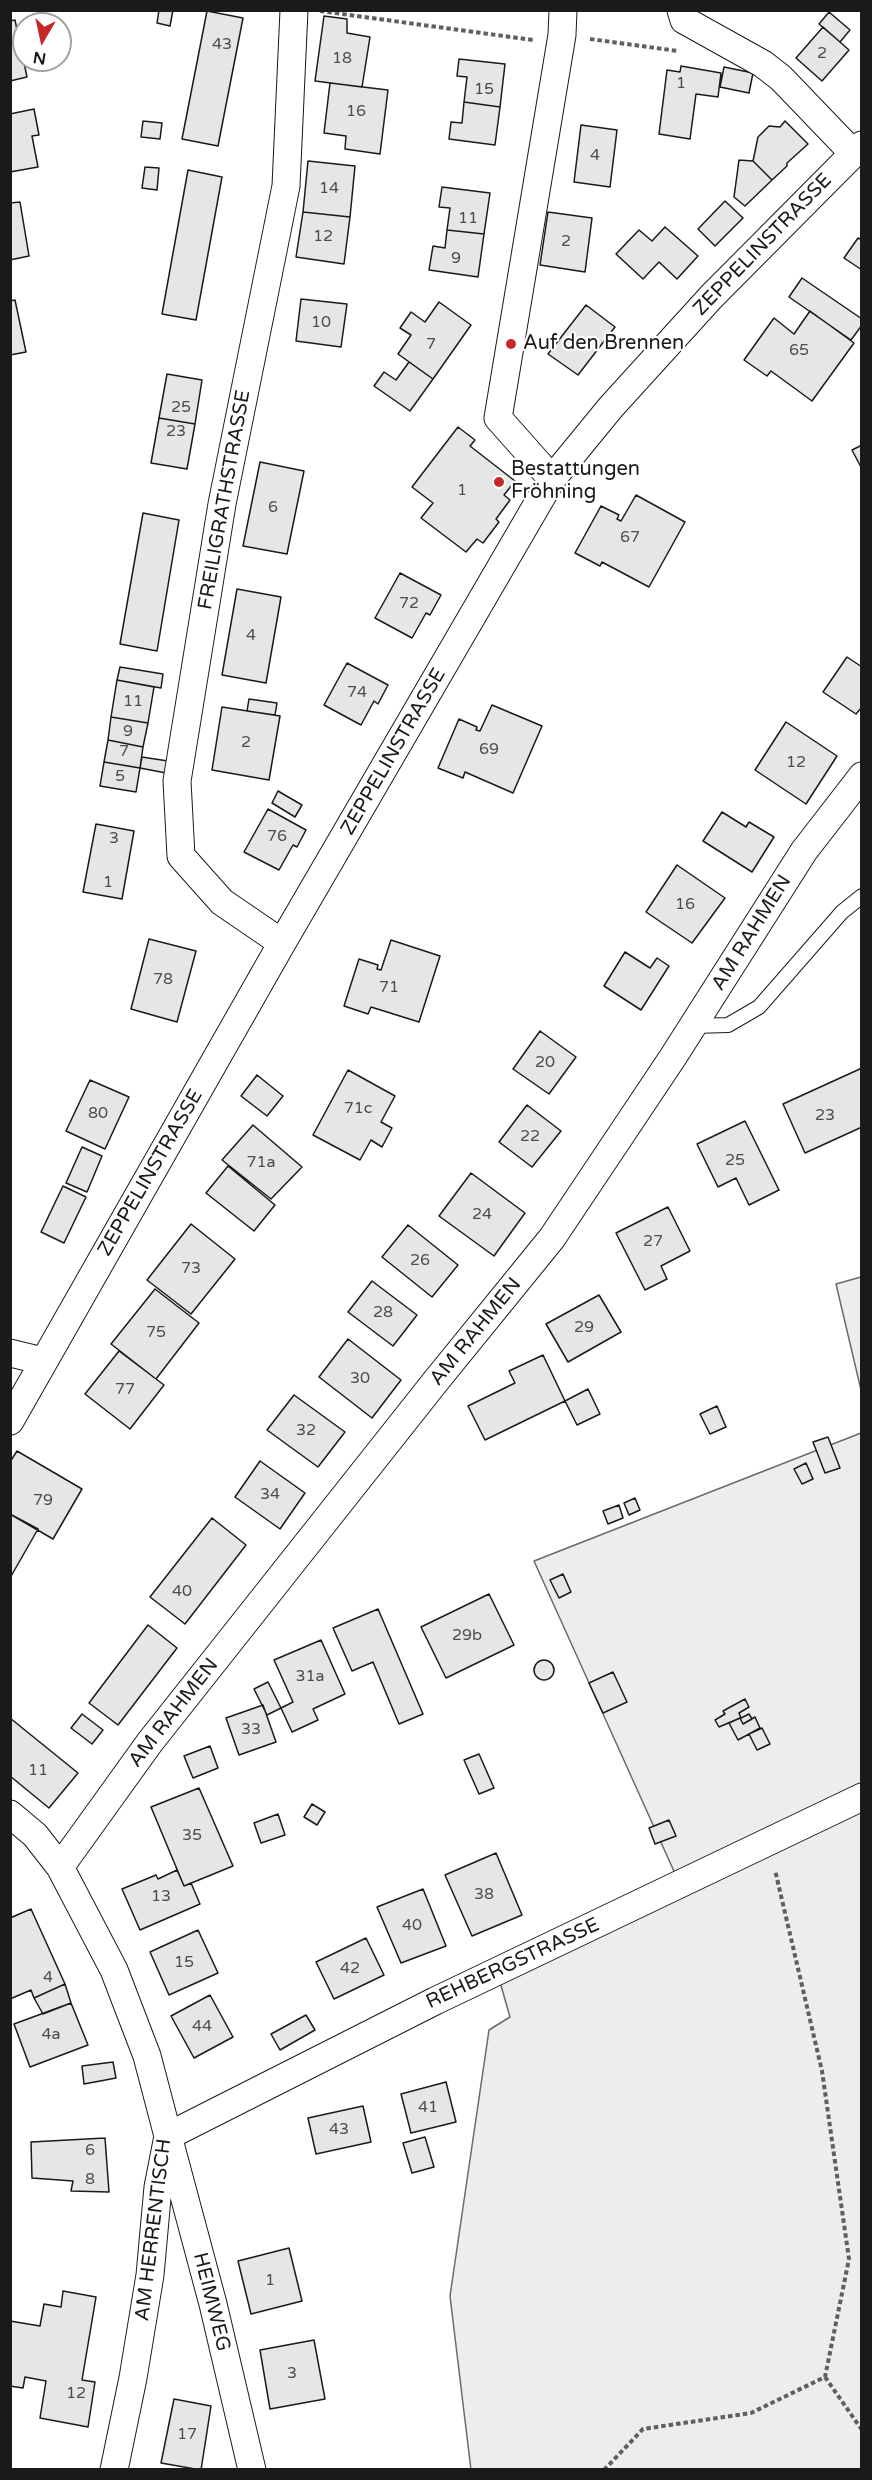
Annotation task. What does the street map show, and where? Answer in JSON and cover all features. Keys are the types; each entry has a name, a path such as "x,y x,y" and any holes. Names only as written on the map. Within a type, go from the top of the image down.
{"street":[{"name":"FREILIGRATHSTRASSE","path":"282,944 222,902 181,856 177,781 222,504 286,186 294,10"},
{"path":"681,10 684,20 764,64 857,149"},
{"path":"552,479 498,418 563,23"},
{"name":"ZEPPELINSTRASSE","path":"10,1421 282,944 552,479 611,407 711,297 857,149"},
{"name":"AM RAHMEN","path":"60,1866 157,1733 552,1238 693,1026 804,851 861,776"},
{"path":"10,1353 43,1361"},
{"name":"REHBERGSTRASSE","path":"168,2136 424,2006 861,1797"},
{"name":"AM HERRENTISCH","path":"10,1814 35,1835 60,1866 114,1970 147,2056 168,2136 158,2187 150,2275 137,2355 114,2469"},
{"name":"HEIMWEG","path":"168,2136 213,2304 252,2469"}],"lane":[{"path":"693,1026 728,1025 759,1007 842,912 861,896"}],"path":[{"path":"320,10 527,41 563,23 633,45"},
{"path":"768,1843 822,2071 849,2259 825,2377 861,2430"},
{"path":"604,2469 643,2429 752,2414 825,2377"}],"shaded area":[{"path":"862,1277 861,1390 836,1284"},
{"path":"861,1433 861,2469 471,2470 450,2296 489,2030 510,2017 500,1982 682,1889 534,1561"}],"building":[{"path":"159,10 173,10 170,26 157,23"},
{"path":"207,11 243,18 218,146 182,139"},
{"path":"829,12 850,30 840,42 819,24"},
{"path":"324,16 347,19 347,33 370,37 362,87 315,81"},
{"path":"10,21 12,21 12,72 26,72 27,77 10,81"},
{"path":"823,27 849,50 822,81 796,58"},
{"path":"459,59 505,64 500,107 464,102 467,77 457,76"},
{"path":"681,66 721,73 718,97 696,94 690,139 659,134 667,70 680,72"},
{"path":"724,67 753,73 749,93 720,87"},
{"path":"330,83 388,90 380,154 345,149 346,136 324,133"},
{"path":"464,102 500,107 495,145 449,139 451,122 462,123"},
{"path":"34,109 39,135 32,136 38,167 10,172 10,114"},
{"path":"143,121 162,123 160,139 141,137"},
{"path":"785,121 808,144 772,180 753,161 758,137 769,126 780,127"},
{"path":"581,125 617,130 610,187 574,182"},
{"path":"739,160 753,161 772,180 745,206 734,197"},
{"path":"308,161 355,166 350,217 303,212"},
{"path":"145,167 159,168 157,190 142,188"},
{"path":"188,170 222,177 196,320 162,314"},
{"path":"442,187 490,193 484,234 447,230 450,208 439,207"},
{"path":"725,201 743,218 715,246 698,229"},
{"path":"20,202 29,256 10,260 10,203"},
{"path":"303,212 350,217 344,264 296,257"},
{"path":"548,212 592,218 585,272 540,265"},
{"path":"665,227 698,256 677,279 659,262 643,279 616,254 639,230 652,241"},
{"path":"447,230 484,234 478,277 429,270 433,246 445,248"},
{"path":"858,238 862,240 862,270 844,258"},
{"path":"802,278 862,319 862,325 851,340 789,297"},
{"path":"301,299 347,304 341,347 296,341"},
{"path":"15,300 26,352 10,355 10,301"},
{"path":"439,302 471,325 433,379 398,354 411,335 400,328 411,312 425,322"},
{"path":"586,305 615,327 578,375 548,354"},
{"path":"810,311 854,343 812,401 771,371 767,376 744,360 774,318 794,334"},
{"path":"409,362 433,379 410,411 374,386 384,372 396,380"},
{"path":"167,374 202,380 195,424 159,418"},
{"path":"159,418 195,424 187,469 151,463"},
{"path":"458,427 475,440 470,446 515,481 504,495 510,500 496,519 499,522 483,543 477,539 466,552 421,518 433,503 412,487"},
{"path":"862,445 862,469 852,450"},
{"path":"260,462 304,471 287,554 243,546"},
{"path":"636,495 685,522 649,587 602,562 600,566 575,553 601,506 619,515 617,519 621,521"},
{"path":"143,513 179,520 157,651 120,644"},
{"path":"400,573 441,595 430,615 426,613 412,638 375,618"},
{"path":"237,589 281,597 266,683 222,675"},
{"path":"847,657 862,667 862,707 856,714 823,692"},
{"path":"347,663 388,685 378,704 374,701 361,725 324,705"},
{"path":"120,667 163,674 161,688 117,680"},
{"path":"117,680 154,687 148,723 111,717"},
{"path":"249,699 277,703 275,715 247,711"},
{"path":"492,705 542,726 513,793 465,772 463,778 438,768 459,719 477,727 476,730 480,731"},
{"path":"222,707 280,716 269,780 212,770"},
{"path":"111,717 148,723 143,747 108,740"},
{"path":"786,722 837,756 806,804 755,770"},
{"path":"108,740 143,747 140,768 104,762"},
{"path":"142,757 168,761 166,773 140,768"},
{"path":"104,762 140,768 136,792 100,786"},
{"path":"278,791 302,805 295,817 272,803"},
{"path":"268,809 306,830 297,847 293,845 279,870 244,852"},
{"path":"722,812 746,827 749,822 774,837 752,872 703,841"},
{"path":"96,824 134,831 122,899 83,892"},
{"path":"677,865 725,898 692,943 646,912"},
{"path":"149,939 196,951 177,1022 131,1009"},
{"path":"391,940 440,956 419,1022 371,1007 368,1014 344,1006 359,959 378,965 377,969 381,970"},
{"path":"625,952 650,968 657,958 669,966 641,1010 604,986"},
{"path":"540,1031 576,1057 549,1094 513,1069"},
{"path":"862,1068 862,1127 805,1153 783,1104"},
{"path":"348,1070 395,1096 381,1122 392,1128 382,1147 371,1140 360,1160 313,1135"},
{"path":"257,1075 283,1096 267,1116 241,1096"},
{"path":"90,1080 129,1097 105,1149 66,1131"},
{"path":"527,1105 561,1131 532,1167 499,1142"},
{"path":"745,1121 779,1190 749,1205 736,1178 718,1187 697,1144"},
{"path":"253,1125 302,1167 271,1199 222,1160"},
{"path":"82,1147 102,1156 87,1192 66,1183"},
{"path":"228,1166 275,1205 254,1231 206,1193"},
{"path":"471,1173 525,1213 494,1256 439,1216"},
{"path":"63,1186 86,1197 64,1243 41,1232"},
{"path":"668,1207 690,1251 661,1266 667,1279 645,1290 616,1233"},
{"path":"191,1224 235,1259 191,1314 147,1280"},
{"path":"408,1225 458,1265 432,1297 382,1257"},
{"path":"372,1281 417,1315 393,1346 348,1312"},
{"path":"155,1289 199,1323 156,1379 111,1344"},
{"path":"599,1295 621,1332 568,1362 546,1324"},
{"path":"348,1339 401,1380 372,1418 319,1377"},
{"path":"119,1351 164,1385 130,1429 85,1394"},
{"path":"543,1355 565,1401 485,1440 468,1406 515,1383 509,1371"},
{"path":"588,1389 600,1414 577,1425 565,1401"},
{"path":"294,1395 345,1432 318,1467 267,1430"},
{"path":"717,1406 726,1427 710,1434 700,1414"},
{"path":"828,1437 840,1468 825,1473 813,1442"},
{"path":"17,1451 82,1489 53,1539 10,1514 10,1462"},
{"path":"260,1461 305,1493 280,1529 235,1497"},
{"path":"806,1463 813,1479 802,1484 794,1469"},
{"path":"635,1498 640,1510 629,1515 624,1503"},
{"path":"619,1505 623,1518 608,1524 603,1511"},
{"path":"10,1514 38,1529 10,1578"},
{"path":"212,1518 246,1545 185,1624 150,1597"},
{"path":"563,1574 571,1592 559,1598 550,1580"},
{"path":"489,1594 514,1645 446,1678 421,1627"},
{"path":"378,1609 423,1714 399,1724 373,1662 352,1671 333,1628"},
{"path":"148,1625 177,1648 118,1725 89,1703"},
{"path":"321,1640 345,1694 313,1709 318,1720 292,1732 281,1708 293,1702 274,1660"},
{"path":"544,1660 551,1663 554,1670 551,1677 544,1680 537,1677 534,1670 537,1663"},
{"path":"613,1672 627,1702 603,1713 589,1683"},
{"path":"268,1682 281,1708 267,1715 254,1689"},
{"path":"745,1699 749,1707 739,1713 741,1718 749,1714 752,1719 743,1724 740,1718 719,1727 715,1720 725,1714 723,1711"},
{"path":"263,1705 276,1742 239,1755 226,1718"},
{"path":"82,1714 103,1730 92,1744 71,1728"},
{"path":"755,1717 760,1728 738,1740 729,1723 740,1718 743,1724"},
{"path":"10,1718 78,1773 49,1808 10,1776"},
{"path":"762,1728 770,1744 757,1750 749,1734"},
{"path":"210,1746 218,1768 193,1778 184,1756"},
{"path":"479,1754 494,1788 479,1794 464,1760"},
{"path":"199,1788 233,1866 184,1886 151,1807"},
{"path":"312,1804 325,1812 317,1825 304,1817"},
{"path":"278,1814 285,1835 261,1843 254,1823"},
{"path":"669,1820 676,1836 655,1844 649,1828"},
{"path":"496,1853 522,1915 472,1936 445,1875"},
{"path":"177,1870 184,1886 191,1883 200,1904 140,1930 122,1889 156,1875 158,1879"},
{"path":"423,1889 446,1946 401,1963 377,1907"},
{"path":"31,1909 65,1984 34,1998 31,1990 10,1999 10,1918"},
{"path":"198,1930 218,1973 169,1995 150,1952"},
{"path":"366,1938 384,1975 334,1999 316,1962"},
{"path":"65,1984 71,2003 43,2014 34,1998"},
{"path":"210,1995 233,2037 194,2058 171,2016"},
{"path":"71,2003 88,2045 30,2067 14,2024"},
{"path":"306,2015 315,2030 280,2050 271,2034"},
{"path":"113,2062 116,2078 84,2084 82,2066"},
{"path":"446,2082 456,2122 411,2133 401,2094"},
{"path":"363,2106 371,2142 316,2154 308,2118"},
{"path":"425,2137 434,2167 412,2173 403,2143"},
{"path":"105,2138 109,2192 71,2191 73,2181 32,2178 31,2142"},
{"path":"289,2248 302,2301 251,2314 238,2261"},
{"path":"63,2291 96,2297 82,2380 95,2382 88,2427 40,2418 46,2381 25,2377 23,2388 10,2386 10,2321 40,2326 44,2304 61,2307"},
{"path":"314,2340 325,2399 270,2409 260,2350"},
{"path":"174,2399 211,2406 201,2470 161,2463"}],"place":[{"name":"Auf den Brennen","path":"511,344"},
{"name":"Bestattungen Fröhning","path":"499,482"}]}
